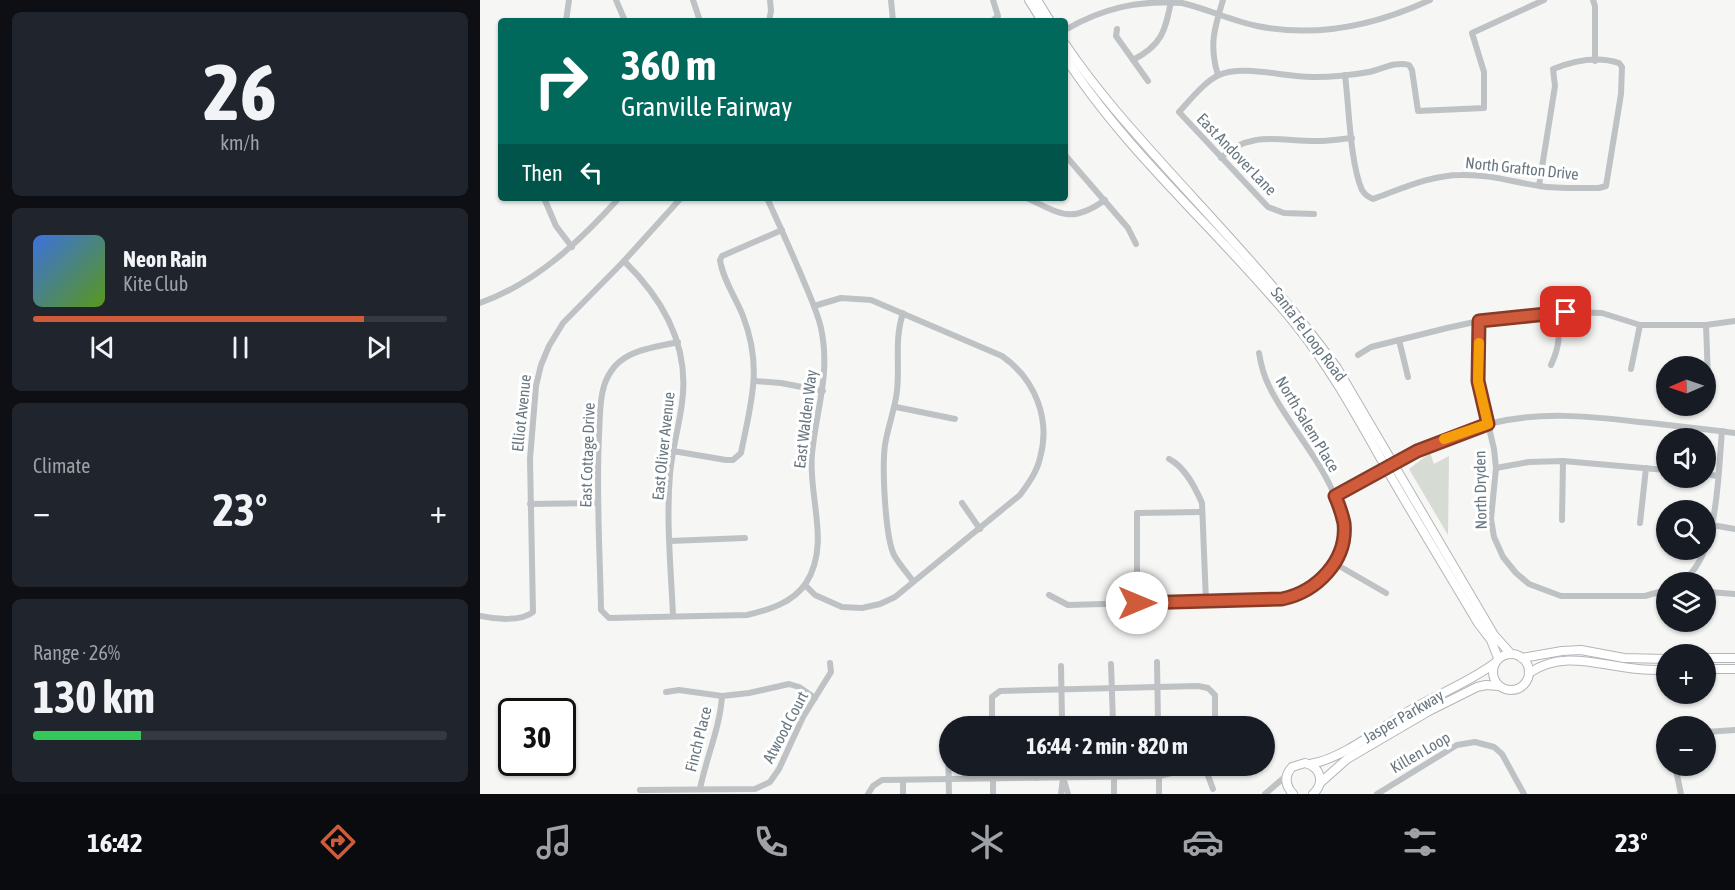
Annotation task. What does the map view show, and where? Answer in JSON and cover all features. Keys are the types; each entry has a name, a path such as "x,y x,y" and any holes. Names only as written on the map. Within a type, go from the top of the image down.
{"main road":[{"path":"1029,0 1040,18"},
{"path":"1037,0 1048,18"},
{"name":"Santa Fe Loop Road","path":"1068,48 1084,72 1132,130 1286,300 1337,368 1478,623 1491,640 1497,661"},
{"name":"Santa Fe Loop Road","path":"1068,61 1142,155 1250,271 1298,328 1389,465 1494,635 1511,654"},
{"path":"1522,658 1581,650 1624,658 1655,659"},
{"path":"1511,654 1522,658 1526,662 1529,674 1525,684 1514,690 1498,686 1492,675 1497,661 1511,654"},
{"path":"1716,658 1735,658"},
{"path":"1529,674 1553,661 1576,659 1656,670"},
{"name":"Jasper Parkway","path":"1287,775 1296,764 1310,764 1333,758 1404,714 1481,673 1497,661"},
{"path":"1716,669 1735,669"},
{"name":"Jasper Parkway","path":"1314,793 1320,783 1347,759 1429,711 1477,687 1498,686"},
{"path":"1310,764 1318,772 1320,783"},
{"path":"1287,775 1287,785 1293,794"}],"street":[{"path":"566,18 569,0"},
{"path":"616,0 624,18"},
{"path":"693,0 699,18"},
{"path":"770,0 770,18"},
{"path":"891,0 893,18"},
{"path":"993,0 998,16 996,18"},
{"path":"1109,0 1112,7"},
{"path":"1068,28 1102,10 1132,2 1160,0 1257,26 1292,30 1364,25 1430,0"},
{"path":"1223,0 1212,46 1218,75 1236,70 1315,77 1345,75 1403,63 1409,64 1412,70 1418,111 1484,108 1484,72 1472,33 1544,0"},
{"path":"1411,0 1415,7"},
{"path":"1539,186 1555,86 1553,69 1573,62 1595,61 1595,6 1593,0"},
{"path":"1133,60 1141,56 1160,38 1165,30 1171,2"},
{"path":"1117,29 1116,36 1148,81"},
{"name":"North Grafton Drive","path":"1352,138 1355,164 1362,190 1373,199 1427,179 1461,174 1539,186 1599,188 1606,186 1621,94 1622,67 1620,63 1595,61"},
{"name":"East Andover Lane","path":"1218,75 1179,112 1268,207 1284,213 1314,214"},
{"path":"1221,158 1230,149 1253,140 1320,141 1352,138 1345,75"},
{"path":"1068,158 1128,228 1136,244"},
{"path":"1034,201 1060,213 1074,215 1089,211 1104,200"},
{"path":"545,201 556,226 572,247"},
{"path":"480,303 501,295 543,271 572,247 616,201"},
{"name":"Elliot Avenue","path":"480,616 522,617 533,612 530,459 533,416 541,365 549,346 563,323 678,201"},
{"name":"East Walden Way","path":"604,615 609,618 747,615 787,602 805,585 814,566 818,550 811,456 826,367 824,343 814,306 769,201"},
{"path":"673,451 726,460 733,460 741,453 755,381 753,355 744,317 720,260 722,256 782,230"},
{"name":"East Oliver Avenue","path":"624,261 657,299 671,323 682,360 683,391 673,451 669,500 673,616"},
{"path":"805,585 815,595 842,607 862,609 895,597 1020,495 1033,477 1040,458 1043,438 1042,416 1038,399 1027,380 1014,365 1002,356 871,300 841,298 814,306"},
{"path":"903,313 897,342 896,406 885,447 888,530 895,556 913,581"},
{"path":"1551,365 1559,348 1560,332 1557,313"},
{"path":"1358,355 1371,347 1479,321 1557,313 1602,313 1640,325 1706,325 1735,321"},
{"name":"North Dryden","path":"1479,321 1478,381 1494,449 1496,468 1491,519 1494,537 1503,557 1529,584 1546,592 1575,597 1645,596 1656,593"},
{"path":"1631,369 1640,325"},
{"path":"1706,325 1707,356"},
{"path":"1399,340 1408,377"},
{"name":"East Cottage Drive","path":"604,615 602,610 598,456 604,386 609,373 623,358 633,353 678,342"},
{"name":"North Salem Place","path":"1049,595 1068,605 1282,599 1295,596 1319,582 1334,563 1341,544 1344,524 1335,496 1302,438 1270,390 1258,353"},
{"path":"755,381 781,383 823,391"},
{"path":"896,406 956,419"},
{"path":"1335,496 1389,465 1444,439 1488,424 1531,417 1560,415 1735,433"},
{"path":"1715,500 1722,431"},
{"path":"1169,459 1177,463 1196,490 1202,503 1206,601"},
{"path":"1562,520 1563,461"},
{"path":"1496,468 1529,462 1563,461 1656,469"},
{"path":"1640,523 1646,468"},
{"path":"530,504 598,503"},
{"path":"962,503 980,529"},
{"path":"1137,603 1137,513 1202,512"},
{"path":"1716,526 1735,528"},
{"path":"670,541 745,538"},
{"path":"1334,563 1386,593"},
{"path":"1716,592 1735,594"},
{"path":"1655,659 1656,670"},
{"path":"1157,662 1158,716"},
{"name":"Atwood Court","path":"640,790 661,792 755,789 770,782 779,770 803,717 831,672 830,663"},
{"path":"1111,664 1113,716"},
{"path":"1061,666 1062,716"},
{"path":"666,692 679,690 722,696 789,684 799,687 815,698"},
{"path":"992,716 992,697 997,692 1198,686 1208,688 1215,695 1215,716"},
{"name":"Finch Place","path":"700,789 705,763 721,713 722,696"},
{"path":"1716,731 1735,730"},
{"name":"Killen Loop","path":"1377,794 1457,746 1475,742 1494,747 1502,754 1524,794"},
{"path":"1265,794 1287,775"},
{"path":"949,776 949,794"},
{"path":"868,794 877,782 903,780 1114,776 1114,794"},
{"path":"1159,776 1159,794"},
{"path":"1209,776 1214,789"},
{"path":"1677,776 1681,794"},
{"path":"1061,794 1063,777"},
{"path":"1063,777 1068,794"},
{"path":"993,778 993,794"},
{"path":"903,780 903,794"}],"shaded area":[{"path":"1430,453 1434,464 1449,456 1448,535 1409,469"}],"slow traffic":[{"path":"1444,439 1488,424 1478,381 1479,343"}],"route":[{"path":"1137,603 1282,599 1295,596 1319,582 1334,563 1343,536 1344,524 1335,496 1417,451 1488,424 1478,381 1479,321 1566,312"}]}
